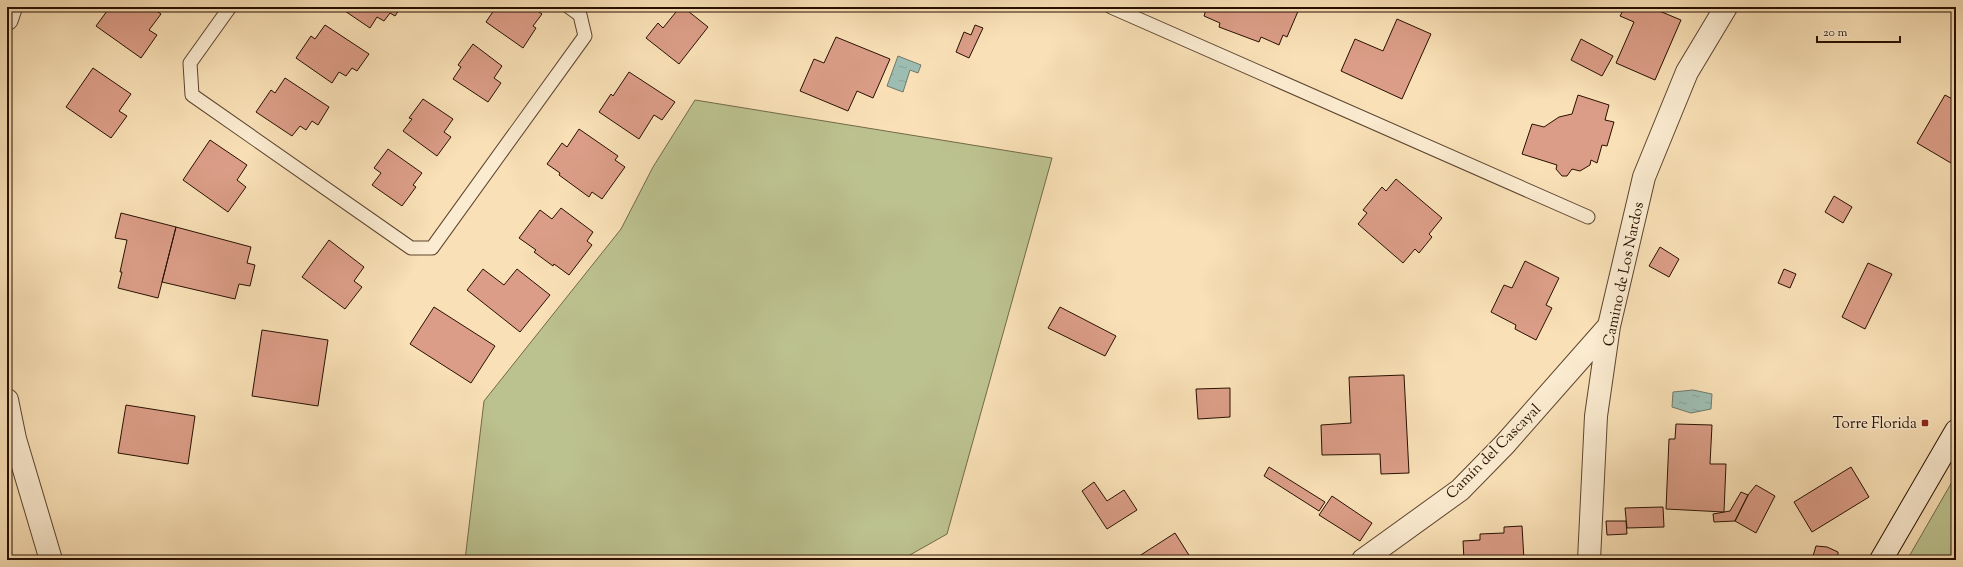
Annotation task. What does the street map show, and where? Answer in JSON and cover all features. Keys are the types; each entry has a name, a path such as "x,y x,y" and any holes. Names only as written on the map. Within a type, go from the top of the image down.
{"street":[{"path":"7,19 11,7"},
{"name":"Camino de Los Nardos","path":"1589,560 1596,416 1609,326 1644,177 1687,72 1726,7"},
{"name":"Camín del Cascayal","path":"1363,560 1460,490 1505,444 1609,326"},
{"path":"7,400 15,439 51,560"},
{"path":"1881,560 1956,431"}],"lane":[{"path":"230,7 190,63 192,94 411,248 432,248 585,36 580,15 569,7"},
{"path":"1111,7 1588,217"}],"green space":[{"path":"695,100 1052,158 947,534 901,560 465,560 484,401 621,229 653,167"},
{"path":"1956,475 1956,560 1907,560"}],"water":[{"path":"898,56 921,65 918,73 910,70 903,92 887,86"},
{"path":"1693,390 1712,394 1711,409 1691,413 1672,407 1673,392"}],"building":[{"path":"110,7 151,7 161,14 149,30 157,35 141,58 96,26"},
{"path":"339,7 401,7 395,16 390,13 384,21 377,17 370,28"},
{"path":"496,7 532,7 542,14 533,26 536,28 523,48 486,22"},
{"path":"680,7 683,7 708,27 679,64 646,38 658,23 663,28"},
{"path":"1207,7 1298,7 1299,9 1287,37 1283,35 1279,45 1261,37 1259,42 1219,27 1220,23 1204,16"},
{"path":"1625,7 1659,7 1657,10 1681,20 1655,80 1616,63 1634,22 1620,16"},
{"path":"1397,19 1431,34 1402,99 1341,71 1355,39 1383,51"},
{"path":"325,25 369,54 357,71 352,68 346,76 339,72 332,83 296,58 311,36 315,39"},
{"path":"975,25 983,28 969,58 956,52 964,32 971,35"},
{"path":"836,37 890,59 873,98 857,91 848,111 800,91 814,59 824,63"},
{"path":"1581,39 1613,56 1602,76 1571,60"},
{"path":"473,44 502,66 494,78 501,83 488,102 453,79 461,67 458,65"},
{"path":"93,68 131,94 119,111 127,116 111,138 66,107"},
{"path":"629,72 675,102 662,120 654,115 639,139 599,112 611,94 613,96"},
{"path":"285,78 329,107 318,125 312,121 306,130 300,126 292,136 256,112 271,90 275,93"},
{"path":"1578,95 1609,105 1605,120 1614,122 1607,146 1602,145 1597,163 1591,160 1590,165 1580,171 1572,169 1567,176 1562,176 1556,169 1557,165 1522,154 1532,124 1544,127 1559,117 1572,114"},
{"path":"1945,95 1956,101 1956,166 1917,143"},
{"path":"423,99 453,119 444,132 451,137 437,156 403,131 412,119 409,118"},
{"path":"579,129 618,156 615,160 625,167 602,199 592,192 589,197 559,175 560,173 547,164 562,143 567,147"},
{"path":"210,140 247,165 237,180 246,187 228,212 183,180"},
{"path":"388,149 422,173 413,185 416,187 402,206 372,185 381,173 374,168"},
{"path":"1396,179 1442,218 1429,234 1432,237 1419,253 1415,249 1403,263 1358,224 1367,213 1363,210 1382,187 1386,191"},
{"path":"1834,196 1852,207 1843,223 1825,212"},
{"path":"561,208 593,232 587,241 592,245 569,275 554,264 553,266 534,252 536,250 519,238 540,210 552,219"},
{"path":"121,213 176,227 158,298 118,288 127,240 115,238"},
{"path":"176,227 251,247 247,263 255,265 250,286 239,284 235,299 162,282"},
{"path":"329,240 364,267 354,281 362,287 345,309 302,277"},
{"path":"1660,247 1679,259 1669,277 1649,266"},
{"path":"1525,261 1559,278 1546,305 1552,308 1536,340 1515,329 1516,325 1491,312 1504,285 1512,288"},
{"path":"1868,263 1892,274 1865,329 1842,317"},
{"path":"483,269 504,285 517,269 550,295 520,332 467,290"},
{"path":"1784,269 1796,274 1790,288 1778,283"},
{"path":"434,307 495,346 471,383 410,344"},
{"path":"1060,307 1116,336 1105,356 1048,328"},
{"path":"262,330 328,340 318,406 252,396"},
{"path":"1404,375 1409,473 1381,474 1380,454 1322,455 1321,425 1351,423 1349,377"},
{"path":"1230,388 1230,417 1198,419 1196,389"},
{"path":"126,405 195,416 188,464 118,453"},
{"path":"1676,424 1712,425 1710,464 1726,464 1724,512 1666,509 1669,439 1675,439"},
{"path":"1269,467 1325,502 1319,511 1264,476"},
{"path":"1851,467 1869,497 1812,532 1794,502"},
{"path":"1094,482 1107,501 1124,490 1137,510 1107,529 1082,491"},
{"path":"1756,485 1775,496 1756,533 1735,521 1748,495"},
{"path":"1741,492 1748,495 1735,521 1714,522 1713,514 1730,511"},
{"path":"1332,496 1372,523 1360,541 1319,515"},
{"path":"1663,507 1664,527 1627,528 1625,508"},
{"path":"1606,521 1626,521 1627,534 1607,535"},
{"path":"1522,526 1524,560 1464,560 1463,541 1480,540 1480,534 1504,533 1504,527"},
{"path":"1175,533 1192,560 1133,560"},
{"path":"1816,546 1827,547 1838,552 1838,560 1823,560 1813,556"}],"place":[{"name":"Torre Florida","path":"1925,423"}]}
